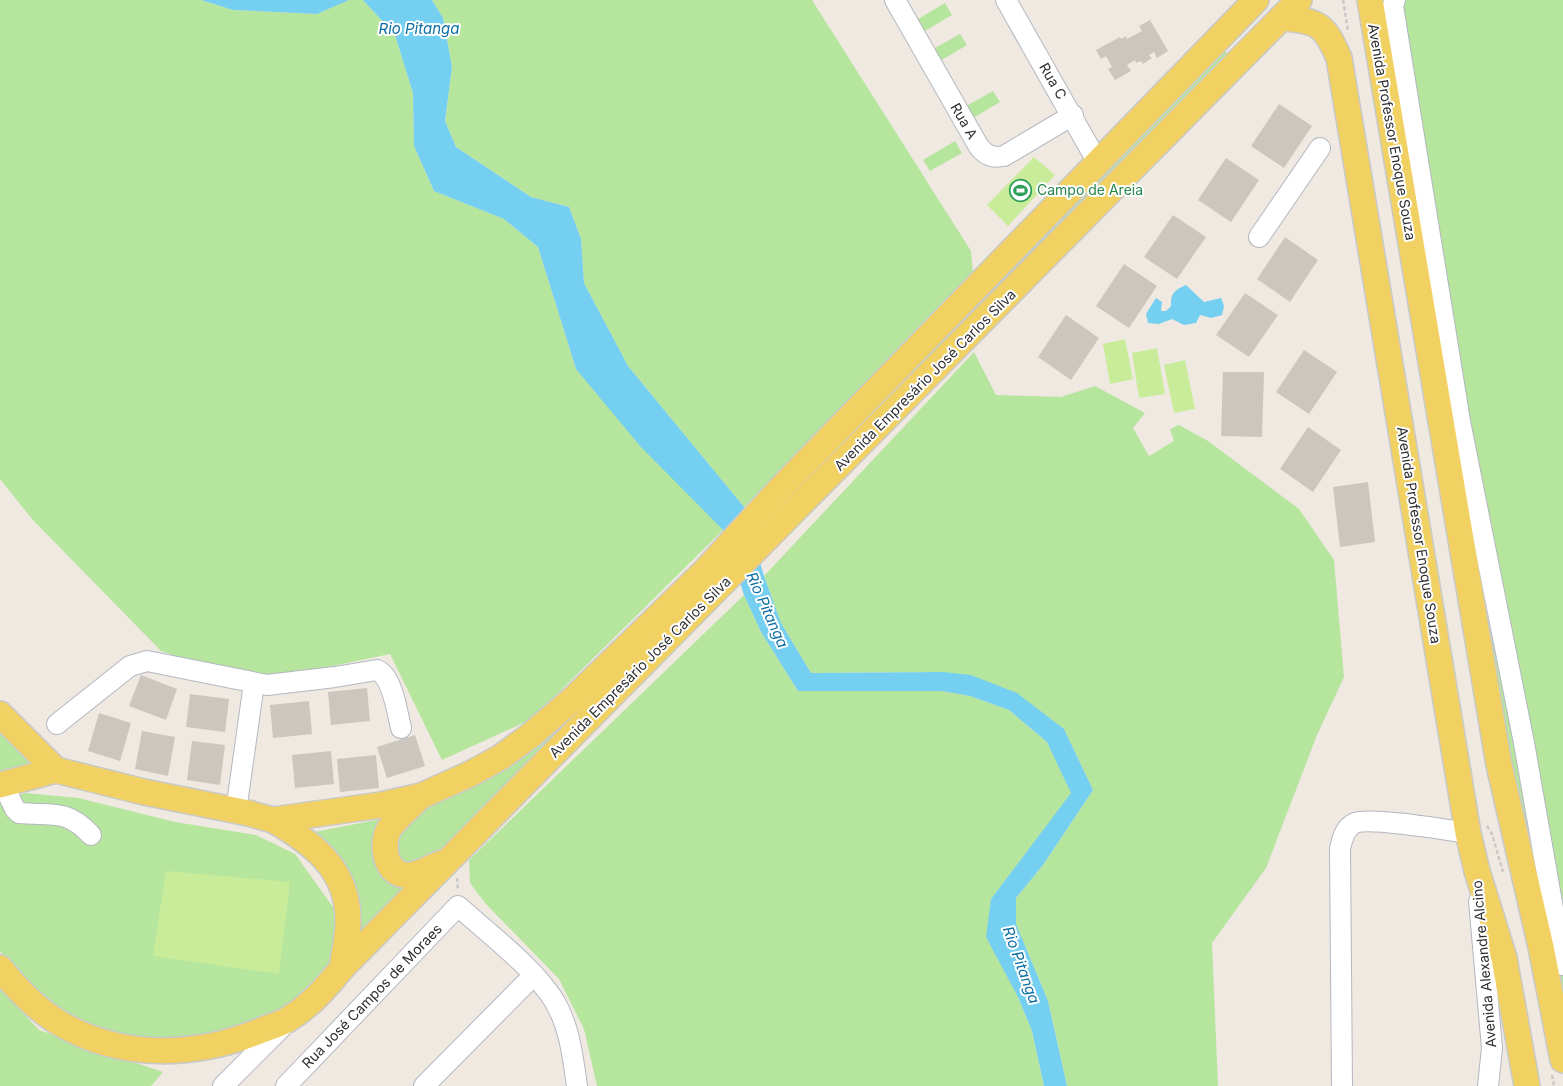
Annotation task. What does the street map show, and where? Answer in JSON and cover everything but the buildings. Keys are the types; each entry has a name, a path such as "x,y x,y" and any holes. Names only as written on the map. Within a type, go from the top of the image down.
{"main road":[{"name":"Avenida Empresário José Carlos Silva","path":"0,968 16,989 61,1024 103,1042 126,1047 161,1051 200,1050 246,1037 290,1019 321,992 342,968 451,859 715,576 780,489 1256,0"},
{"name":"Avenida Empresário José Carlos Silva","path":"56,770 144,792 273,820 362,808 421,796 470,774 531,735 715,576 801,506 1299,0"},
{"name":"Avenida Professor Enoque Souza","path":"1370,0 1499,765 1541,947 1563,1060"},
{"name":"Avenida Professor Enoque Souza","path":"1281,18 1307,20 1320,26 1330,36 1340,58 1468,833 1477,871 1504,958 1527,1086"},
{"path":"0,714 56,770 1,785"},
{"path":"421,796 389,829 384,840 384,854 389,865 397,872 408,876 451,859"},
{"path":"273,820 312,845 322,854 338,878 345,898 348,915 342,968"},
{"path":"1504,958 1541,947"}],"street":[{"name":"Rua A","path":"895,0 979,147 986,155 991,157 1004,156 1073,115"},
{"name":"Rua C","path":"1006,0 1073,115 1098,163"},
{"path":"1396,0 1393,6 1460,420 1524,743 1563,965"},
{"path":"1259,237 1320,148"},
{"path":"56,724 130,666 152,661 194,672 267,685 335,678 377,670 383,673 390,687 401,728"},
{"path":"236,811 254,683"},
{"path":"1,785 19,813 58,814 82,826 91,835"},
{"path":"1342,1086 1340,849 1343,837 1349,827 1356,822 1377,822 1468,833"},
{"name":"Avenida Alexandre Alcino","path":"1477,871 1492,1048 1488,1086"},
{"name":"Rua José Campos de Moraes","path":"286,1086 458,906 534,975"},
{"path":"424,1086 534,975 556,1003 565,1025 577,1086"},
{"path":"223,1086 290,1019"},
{"path":"1492,1048 1520,1044"}],"green space":[{"path":"0,0 201,0 233,10 317,14 349,0 363,0 395,35 413,93 414,146 434,191 504,219 538,247 576,369 723,530 532,719 442,760 390,654 285,676 220,671 161,651 32,519 0,479"},
{"path":"432,0 812,0 971,251 973,274 744,507 628,366 584,283 581,239 569,207 531,197 456,147 445,121 452,67 443,18"},
{"path":"1385,0 1563,0 1563,990 1514,788"},
{"path":"945,3 952,15 920,34 913,22"},
{"path":"960,34 967,45 935,64 928,52"},
{"path":"1220,49 1229,54 352,947 348,896 299,835 412,813 504,765 566,723 719,570"},
{"path":"993,91 1000,102 968,121 961,109"},
{"path":"955,141 962,153 930,171 923,160"},
{"name":"Campo de Areia","path":"1034,157 1055,175 1008,226 987,205"},
{"path":"1125,339 1133,379 1110,384 1103,344"},
{"path":"1157,348 1165,394 1139,398 1132,353"},
{"path":"974,352 996,395 1061,397 1095,386 1145,413 1133,428 1149,456 1174,441 1170,429 1179,425 1208,441 1299,509 1334,560 1344,677 1317,735 1266,868 1212,943 1218,1086 1067,1086 1048,1001 1016,924 1016,898 1043,865 1093,790 1064,729 943,672 811,673 781,623 764,576"},
{"path":"1185,360 1195,409 1174,413 1164,365"},
{"path":"744,595 761,632 798,691 942,691 970,696 1009,710 1047,742 1072,793 991,899 1018,997 1032,1031 1044,1086 597,1086 584,1029 559,979 485,903 470,883 469,860"},
{"path":"0,727 40,766 0,775"},
{"path":"25,793 78,798 175,822 256,835 295,854 333,907 335,924 329,970 306,998 262,1021 189,1044 88,1031 21,981 0,951 0,803"},
{"path":"166,871 290,882 279,974 153,956"},
{"path":"0,988 39,1030 163,1072 151,1086 0,1086"}],"water":[{"name":"Rio Pitanga","path":"201,0 349,0 317,14 233,10"},
{"name":"Rio Pitanga","path":"363,0 432,0 443,18 452,67 445,121 456,147 531,197 569,207 581,239 584,283 628,366 744,507 764,576 781,623 811,673 943,672 971,675 1017,693 1064,729 1093,790 1043,865 1016,898 1016,924 1048,1001 1067,1086 1044,1086 1032,1031 1018,997 986,937 991,899 1071,793 1047,742 1009,710 970,696 942,691 798,691 761,632 744,595 723,530 640,446 576,369 538,247 504,219 434,191 414,146 413,93 395,35"},
{"path":"1186,285 1204,302 1221,298 1224,306 1222,315 1211,318 1200,315 1196,323 1184,325 1172,319 1159,324 1148,323 1146,314 1156,298 1162,302 1161,311 1166,311 1171,306 1171,298 1174,292"}],"place":[{"name":"Campo de Areia","path":"1021,190"}]}
